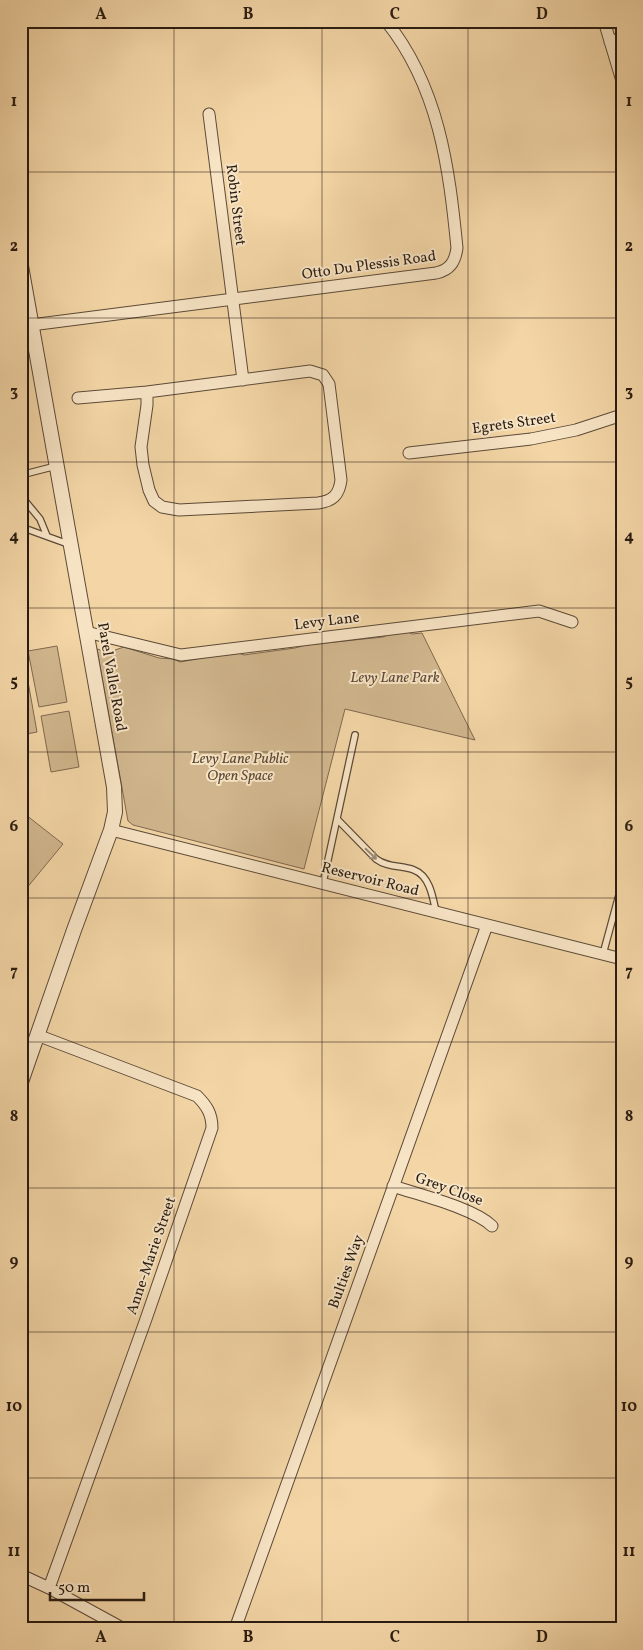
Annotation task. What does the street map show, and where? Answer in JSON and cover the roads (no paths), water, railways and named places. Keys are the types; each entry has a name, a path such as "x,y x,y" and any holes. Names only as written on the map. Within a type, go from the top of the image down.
{"street":[{"name":"Otto Du Plessis Road","path":"31,325 436,273 453,264 457,248 440,131 430,102 412,63 386,21"},
{"path":"604,21 622,81"},
{"path":"610,42 622,38"},
{"name":"Robin Street","path":"208,114 243,380"},
{"name":"Parel Vallei Road","path":"21,266 114,787 115,812 111,830 21,1082"},
{"path":"78,398 147,392 310,371 318,372 326,378 329,384 341,480 340,489 335,497 318,503 179,510 162,507 152,497 142,465 141,447 147,392"},
{"name":"Egrets Street","path":"409,453 532,439 576,430 622,416"},
{"name":"Levy Lane","path":"86,632 181,655 539,611 572,622"},
{"name":"Reservoir Road","path":"111,830 622,959"},
{"name":"Bulties Way","path":"235,1629 487,925"},
{"name":"Anne-Marie Street","path":"37,1035 197,1096 205,1104 212,1120 212,1128 146,1319 49,1588"},
{"name":"Grey Close","path":"393,1186 471,1213 487,1220 492,1226"},
{"path":"21,1575 124,1629"}],"lane":[{"path":"21,475 56,466"},
{"path":"21,496 37,514 47,536"},
{"path":"21,527 70,545"},
{"path":"323,883 355,735"},
{"path":"337,819 383,864 414,870 420,874 431,892 436,912"},
{"path":"603,954 622,884"}],"park label":[{"name":"Levy Lane Park","path":"395,678"},
{"name":"Levy Lane Public Open Space","path":"240,768"}]}
